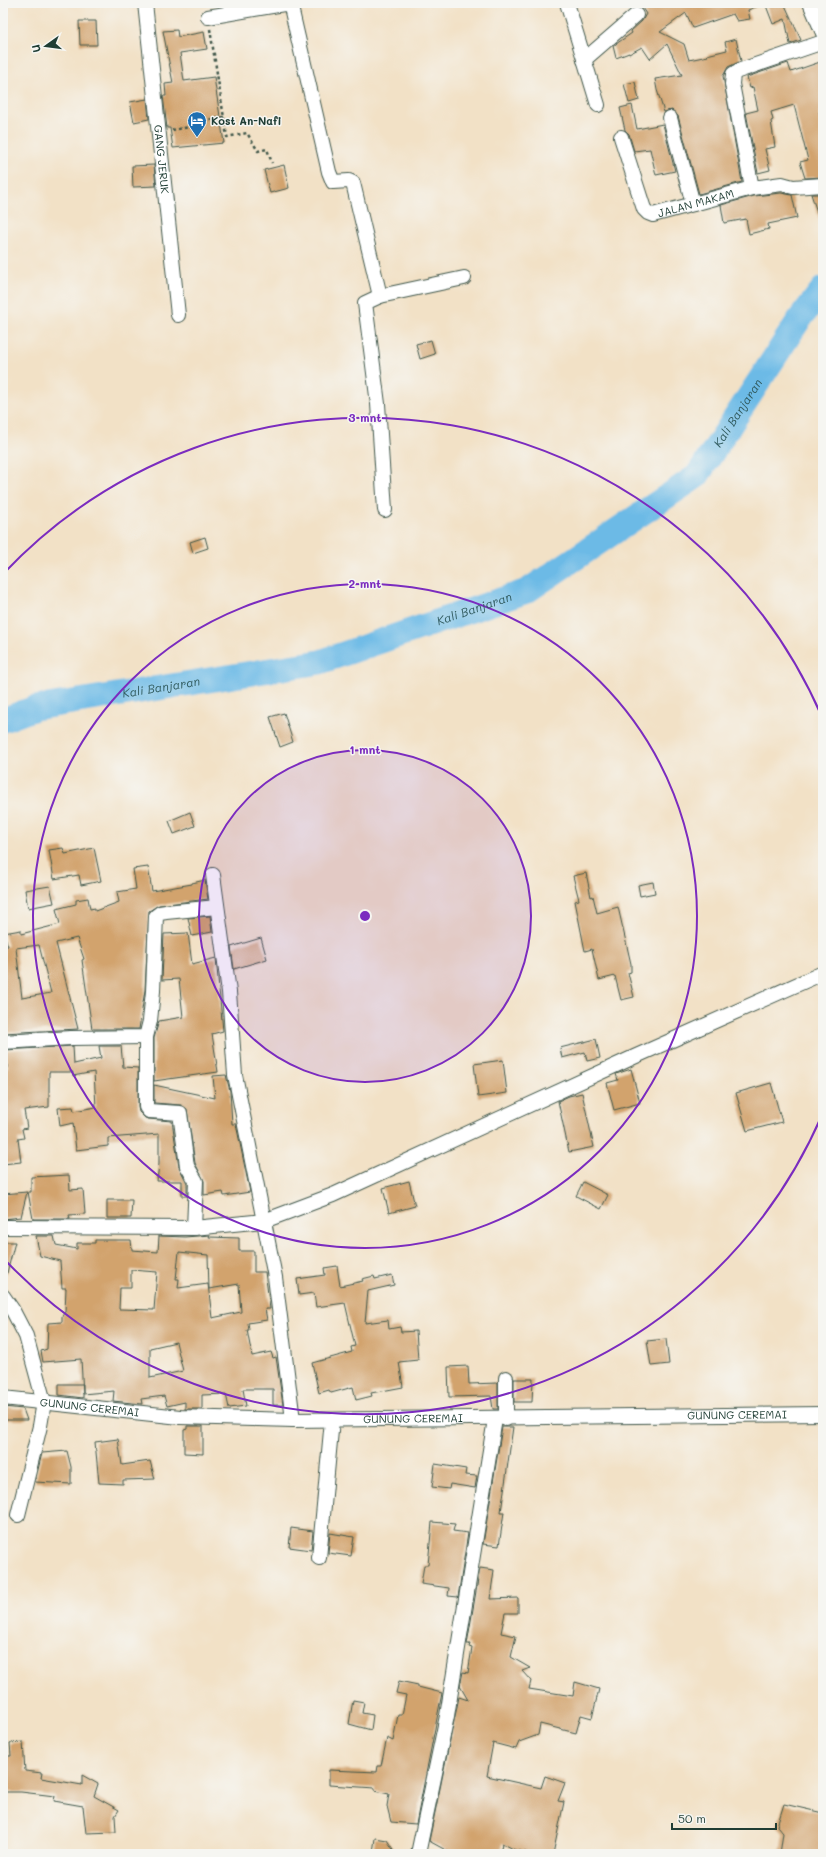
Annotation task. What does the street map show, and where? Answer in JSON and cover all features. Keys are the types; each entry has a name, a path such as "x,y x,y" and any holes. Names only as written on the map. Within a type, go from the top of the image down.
{"street":[{"name":"GANG JERUK","path":"145,3 157,132 178,315"},
{"path":"208,17 233,7 290,3 331,180 336,183 349,181 353,183 380,296"},
{"path":"567,3 598,105"},
{"path":"810,3 823,33"},
{"path":"584,60 636,15"},
{"path":"752,188 732,84 733,74 823,42"},
{"path":"670,118 693,204"},
{"name":"JALAN MAKAM","path":"621,137 644,209 653,215 752,188 782,184 793,187 823,185"},
{"path":"385,510 378,404 365,306 367,301 380,296 464,278"},
{"path":"213,875 229,992 235,1075 275,1277 294,1420"},
{"path":"194,1228 196,1181 187,1169 180,1112 149,1111 146,1107 146,1037 150,1021 153,991 156,916 160,913 166,912 217,907"},
{"path":"3,1227 194,1228 264,1222 333,1195 634,1057 823,973"},
{"path":"3,1042 71,1038 146,1037"},
{"path":"3,1296 12,1309 26,1336 44,1402 40,1426 18,1516"},
{"path":"418,1854 447,1716 506,1378"},
{"name":"GUNUNG CEREMAI","path":"3,1398 180,1417 294,1420 500,1419 823,1414"},
{"path":"319,1558 332,1420"}],"path":[{"path":"208,17 227,137 247,133 258,151 267,149 272,163"},
{"path":"157,132 196,126 196,122 224,117"}],"building":[{"path":"639,3 761,3 761,5 748,10 750,19 737,21 733,14 693,28 686,13 660,32 684,44 689,60 727,50 725,42 736,39 741,61 728,67 723,76 742,182 699,194 678,116 672,110 664,112 657,90 655,79 682,75 667,44 650,59 642,47 629,54 616,58 613,46 632,33 631,31 642,21 646,14"},
{"path":"765,3 784,3 801,40 790,44 785,19 773,24"},
{"path":"79,21 96,21 97,45 80,45"},
{"path":"177,30 178,37 204,32 207,49 180,53 184,81 214,77 224,143 173,148 170,128 167,128 163,96 166,96 165,84 173,83 163,31"},
{"path":"823,61 823,111 819,112 823,126 823,177 805,178 800,162 808,160 794,105 771,112 775,147 765,149 770,170 758,173 746,113 758,110 753,87 750,88 747,77 788,63 791,72"},
{"path":"635,82 639,100 629,103 624,84"},
{"path":"147,99 149,119 134,122 130,102"},
{"path":"632,105 637,129 663,124 675,171 656,175 650,149 634,151 629,134 625,130 620,108"},
{"path":"154,165 156,186 133,187 132,166"},
{"path":"284,165 289,188 270,193 264,170"},
{"path":"781,193 792,195 797,218 768,224 769,229 749,234 746,219 724,223 721,205 754,196"},
{"path":"811,194 823,194 823,224 821,224"},
{"path":"431,340 435,354 420,359 416,344"},
{"path":"205,537 208,548 193,553 190,542"},
{"path":"284,713 293,742 280,747 270,717"},
{"path":"190,812 195,826 174,834 169,821"},
{"path":"63,848 65,854 94,848 101,881 81,885 79,875 54,879 49,850"},
{"path":"148,867 152,891 192,884 205,880 208,899 159,905 149,911 145,990 139,1029 92,1029 82,960 84,959 77,938 56,943 78,1029 3,1033 3,947 8,946 4,933 21,930 21,934 60,924 56,909 76,904 76,900 88,898 90,909 95,908 95,911 119,902 117,892 136,889 133,869","holes":["39,945 51,993 22,998 16,948"]},
{"path":"586,873 591,897 593,896 597,913 618,907 631,964 631,972 628,973 634,997 621,1000 615,976 599,980 592,949 585,951 575,901 579,900 573,876"},
{"path":"653,882 655,893 640,896 638,885"},
{"path":"50,886 54,903 28,908 25,890"},
{"path":"210,916 212,932 192,936 188,918"},
{"path":"188,933 192,964 216,958 223,1031 212,1034 218,1072 154,1081 154,1038 159,1021 183,1017 179,979 162,980 164,934"},
{"path":"261,938 267,959 234,969 231,947"},
{"path":"596,1039 600,1058 587,1061 585,1052 562,1058 560,1048"},
{"path":"73,1046 74,1064 101,1058 99,1046 121,1046 123,1067 138,1068 139,1112 148,1119 172,1121 179,1167 187,1183 187,1196 182,1196 182,1181 157,1181 159,1164 159,1134 108,1138 108,1146 76,1150 73,1123 60,1126 58,1108 73,1107 74,1111 96,1107 94,1072 73,1076 73,1072 49,1072 49,1107 24,1110 27,1128 22,1129 24,1138 18,1139 21,1162 3,1164 3,1068 8,1067 5,1050"},
{"path":"503,1060 507,1093 478,1097 474,1064"},
{"path":"631,1069 640,1103 614,1110 607,1083 618,1080 616,1074"},
{"path":"226,1075 230,1091 232,1124 236,1124 250,1192 224,1196 223,1192 204,1195 204,1181 195,1163 187,1109 181,1105 154,1103 154,1085 215,1098 213,1076"},
{"path":"771,1083 782,1122 747,1131 736,1093"},
{"path":"582,1093 594,1147 569,1152 558,1101 569,1096"},
{"path":"69,1175 70,1190 83,1189 85,1214 69,1215 70,1219 33,1219 28,1192 31,1192 31,1177"},
{"path":"409,1181 415,1206 389,1213 383,1188"},
{"path":"583,1182 608,1195 601,1209 576,1196"},
{"path":"27,1192 21,1217 3,1219 3,1194"},
{"path":"107,1200 132,1200 131,1218 107,1218"},
{"path":"210,1235 209,1237 239,1238 239,1251 254,1251 254,1272 265,1272 270,1309 265,1309 267,1320 248,1323 249,1330 247,1330 252,1356 271,1352 273,1358 276,1357 283,1405 273,1405 273,1389 243,1389 246,1406 229,1408 226,1394 202,1395 202,1409 185,1409 185,1402 167,1406 164,1396 141,1399 142,1404 113,1401 114,1391 83,1394 81,1359 43,1362 41,1351 47,1349 48,1323 62,1322 62,1316 65,1312 66,1288 62,1288 60,1261 40,1256 36,1236 54,1236 56,1245 77,1249 77,1243 95,1243 95,1240 131,1240 132,1250 158,1252 159,1236 185,1237","holes":["179,1252 208,1255 209,1289 239,1284 241,1312 212,1318 208,1284 178,1288 179,1279 176,1279","131,1270 157,1272 154,1310 119,1309 120,1288 131,1288","176,1342 183,1371 150,1378 150,1348"]},
{"path":"3,1242 15,1242 7,1273 3,1273"},
{"path":"337,1266 340,1286 363,1281 362,1279 374,1276 375,1279 392,1275 394,1285 368,1291 365,1323 388,1320 389,1329 400,1327 401,1332 416,1331 418,1360 399,1362 403,1387 371,1393 372,1396 356,1400 353,1387 331,1393 329,1390 319,1393 312,1363 352,1352 351,1347 355,1346 345,1303 316,1307 314,1293 299,1295 297,1279 325,1275 324,1268"},
{"path":"666,1339 669,1364 651,1366 647,1341"},
{"path":"468,1366 469,1384 498,1383 498,1409 493,1409 491,1396 449,1397 448,1367"},
{"path":"514,1379 533,1379 532,1402 514,1402"},
{"path":"59,1384 83,1384 83,1398 59,1395"},
{"path":"3,1407 23,1409 27,1420 3,1420"},
{"path":"187,1426 203,1426 203,1454 184,1453 184,1430 187,1429"},
{"path":"502,1427 513,1427 501,1512 504,1512 499,1546 483,1544"},
{"path":"118,1439 122,1465 150,1461 155,1479 123,1480 123,1484 99,1483 95,1442"},
{"path":"67,1451 71,1467 71,1484 35,1482 42,1453"},
{"path":"435,1464 466,1469 465,1475 477,1476 475,1488 450,1484 449,1489 432,1487"},
{"path":"432,1522 455,1524 453,1531 468,1533 458,1597 448,1596 449,1588 421,1584 424,1565 428,1565"},
{"path":"291,1528 313,1531 311,1550 289,1547"},
{"path":"330,1533 354,1537 351,1556 328,1553"},
{"path":"480,1568 494,1570 490,1599 518,1598 518,1613 505,1613 501,1633 516,1636 511,1657 530,1668 522,1671 531,1681 529,1689 573,1696 575,1682 599,1689 592,1718 581,1715 576,1733 540,1724 538,1735 519,1742 516,1749 493,1743 487,1776 541,1788 545,1776 565,1783 558,1801 564,1802 553,1854 534,1854 515,1850 502,1843 500,1854 453,1854 429,1841 459,1697 468,1700 460,1686 463,1672 468,1673 472,1648 469,1647 470,1644 467,1644"},
{"path":"399,1681 418,1685 418,1687 442,1693 416,1824 391,1822 387,1806 389,1794 375,1791 375,1788 329,1785 329,1770 377,1772 378,1766 381,1766 387,1738 393,1741 398,1715 402,1715 406,1695 396,1693"},
{"path":"353,1700 364,1702 362,1713 373,1715 371,1730 349,1724"},
{"path":"23,1742 25,1771 42,1773 41,1778 82,1785 82,1775 98,1784 94,1796 119,1810 115,1816 116,1832 86,1833 83,1806 54,1801 55,1796 21,1792 3,1792 5,1756 11,1756 10,1743"},
{"path":"784,1804 823,1813 823,1854 780,1854 783,1833 777,1826"},
{"path":"375,1838 387,1840 396,1854 373,1853"}],"waterway":[{"name":"Kali Banjaran","path":"3,720 35,708 320,662 527,591 697,476 799,320 823,289"}],"place":[{"name":"Kost An-Nafi","path":"197,138"}]}
